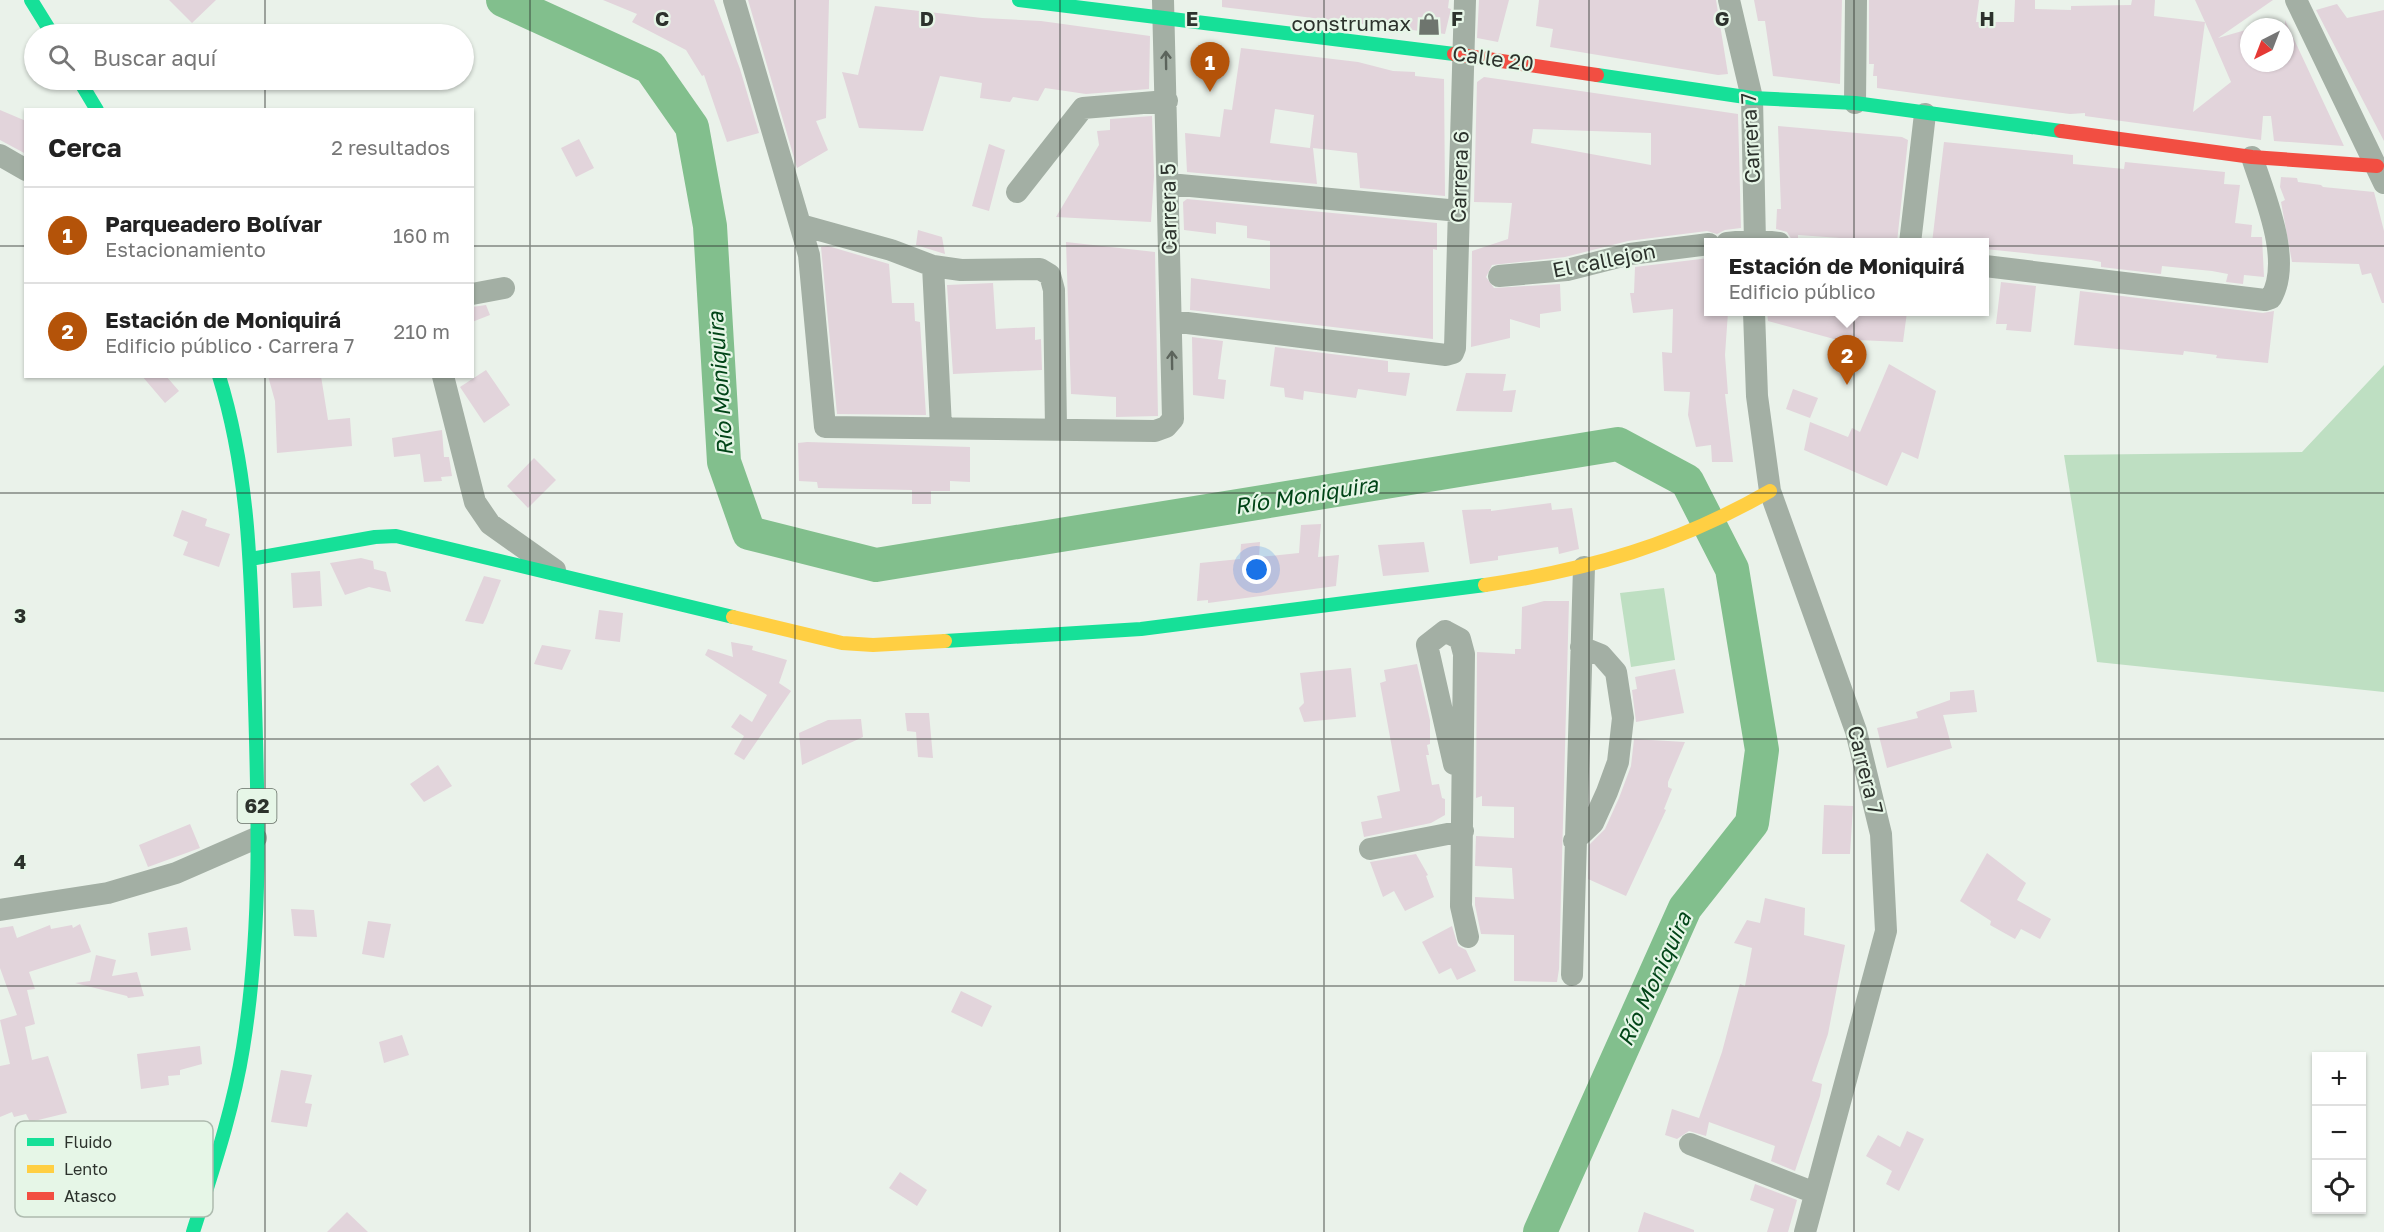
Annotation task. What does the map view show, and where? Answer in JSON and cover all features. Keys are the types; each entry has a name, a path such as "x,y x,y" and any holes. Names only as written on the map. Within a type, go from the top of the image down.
{"street":[{"path":"31,0 46,24"},
{"path":"734,0 809,255 825,427 1056,429 1054,290 1050,275 1040,269 962,270 933,266 891,250 801,225"},
{"name":"Calle 20","path":"1019,0 1164,9 1752,98 1855,103 2380,174"},
{"name":"Carrera 6","path":"1171,321 1446,355 1453,353 1466,55 1466,0"},
{"name":"Carrera 7","path":"1729,0 1752,98 1755,238"},
{"path":"1855,103 1856,0"},
{"path":"2296,0 2380,174"},
{"name":"Carrera 5","path":"1056,429 1155,431 1166,427 1173,419 1164,9"},
{"path":"85,90 96,108"},
{"path":"1017,192 1083,108 1167,101"},
{"path":"1911,238 1925,114"},
{"path":"0,155 24,169"},
{"path":"1989,266 2265,300 2271,298 2275,292 2278,261 2276,231 2252,157"},
{"path":"1168,184 1459,211"},
{"name":"El callejon","path":"1499,276 1567,270 1630,254 1704,245"},
{"path":"933,266 941,427"},
{"path":"474,294 504,288"},
{"name":"Carrera 7","path":"1754,316 1757,396 1770,491 1856,731 1881,845 1886,932 1805,1232"},
{"name":"62","path":"213,1169 243,1049 253,955 257,755 251,559 243,472 232,412 220,378"},
{"path":"444,378 475,502 490,524 565,577"},
{"path":"251,559 375,537 396,536 842,643 873,645 1140,629 1524,581 1662,545 1737,513 1770,491"},
{"path":"1572,975 1574,841 1584,567"},
{"path":"1442,591 1445,631"},
{"path":"1445,631 1460,639 1464,654 1461,906 1468,937"},
{"path":"1445,631 1427,645 1463,805"},
{"path":"1574,841 1593,823 1607,792 1618,762 1623,718 1616,672 1601,655 1581,647"},
{"path":"1370,849 1463,831"},
{"path":"0,910 108,893 176,873 256,838"},
{"path":"1690,1144 1815,1193"},
{"name":"62","path":"193,1232 198,1217"}],"green space":[{"path":"2384,365 2384,692 2097,662 2064,455 2302,452"},
{"path":"1664,588 1675,660 1631,667 1620,593"}],"building":[{"path":"169,0 216,0 192,23"},
{"path":"603,0 714,0 740,69 759,133 727,142 704,75 702,76 686,50 632,22 637,14"},
{"path":"748,0 829,0 826,118 816,121 828,150 797,168"},
{"path":"1222,0 1449,0 1448,8 1451,9 1445,34 1222,7"},
{"path":"1479,0 1509,0 1498,42 1477,38"},
{"path":"1539,0 1716,0 1728,74 1718,75 1550,47 1553,29 1536,26"},
{"path":"1754,0 1842,0 1840,84 1773,76 1765,21 1758,21"},
{"path":"1869,0 1979,0 1976,22 2014,22 2015,0 2035,0 2035,9 2071,10 2071,6 2131,5 2132,0 2155,0 2154,16 2205,22 2195,0 2273,0 2247,18 2240,18 2240,23 2218,38 2240,32 2240,72 2294,72 2294,39 2344,146 2274,141 2271,116 2263,116 2261,140 2085,116 2085,113 2070,114 1877,88 1877,76 1873,76 1874,64 1869,64","holes":["2205,22 2231,82 2193,112"]},
{"path":"2337,4 2347,18 2384,10 2384,141 2316,10"},
{"path":"875,6 982,18 1041,21 1150,36 1149,89 1086,94 1045,88 1038,101 1013,97 1010,102 980,98 982,83 940,76 923,131 859,128 842,72 858,75"},
{"path":"1241,48 1358,62 1393,71 1415,72 1415,76 1444,79 1445,196 1360,188 1357,153 1313,148 1317,184 1187,172 1185,133 1220,137 1224,109 1232,110","holes":["1275,109 1314,115 1310,148 1270,143"]},
{"path":"1484,77 1738,114 1741,228 1725,230 1717,234 1707,231 1628,241 1565,257 1492,265 1486,277 1494,288 1560,284 1561,311 1540,314 1540,328 1510,319 1510,338 1471,347 1472,251 1508,239 1512,203 1474,202 1477,82","holes":["1533,129 1651,133 1651,165 1531,143"]},
{"path":"0,110 24,120 24,153 0,140"},
{"path":"1152,116 1154,176 1151,222 1056,217 1099,145 1097,131 1110,130 1110,119"},
{"path":"1778,126 1902,137 1908,140 1897,238 1798,235 1798,238 1791,238 1787,232 1776,229 1777,209 1781,209"},
{"path":"579,139 594,168 576,177 561,148"},
{"path":"1944,142 2073,155 2073,164 2124,169 2125,162 2225,172 2224,184 2240,185 2235,223 2252,225 2251,237 2262,237 2264,277 2244,275 2243,284 2226,282 2228,274 2212,271 2162,266 2161,274 2101,267 2101,262 2091,260 1989,249 1989,238 1933,238"},
{"path":"989,144 1005,150 989,211 972,206"},
{"path":"2281,177 2297,178 2298,182 2323,187 2374,192 2384,231 2384,303 2382,303 2371,273 2362,275 2359,264 2292,262 2281,202 2285,200 2280,187"},
{"path":"1187,199 1437,223 1437,250 1433,249 1433,339 1190,310 1191,278 1270,289 1270,241 1247,238 1247,226 1216,222 1216,234 1184,230 1183,202"},
{"path":"918,230 942,237 945,254 916,245"},
{"path":"1066,242 1155,252 1158,416 1116,417 1116,397 1071,394"},
{"path":"828,246 889,264 892,303 914,303 915,321 920,322 926,415 837,414 821,247"},
{"path":"1704,259 1704,316 1728,316 1725,355 1728,394 1725,394 1733,462 1712,462 1711,445 1696,447 1688,415 1690,392 1664,391 1662,352 1672,353 1673,309 1633,313 1630,293 1634,293 1635,267"},
{"path":"2001,282 2036,286 2031,332 2006,330 2007,324 1996,324"},
{"path":"993,283 996,329 1035,327 1035,340 1041,339 1042,370 953,374 947,285"},
{"path":"2080,291 2263,313 2274,311 2268,363 2216,358 2217,355 2184,351 2183,355 2074,345"},
{"path":"486,305 490,315 474,321 474,307"},
{"path":"1767,316 1906,316 1903,342 1834,339 1768,321"},
{"path":"1192,337 1223,341 1218,379 1226,380 1224,399 1193,395"},
{"path":"1275,347 1388,361 1388,372 1410,373 1406,396 1358,389 1356,398 1304,391 1303,400 1285,397 1284,388 1270,386"},
{"path":"1889,364 1936,391 1918,459 1902,452 1887,486 1804,450 1810,422 1848,437 1852,428 1860,432"},
{"path":"486,370 510,405 484,423 460,387"},
{"path":"1466,373 1506,374 1503,391 1516,390 1512,412 1456,411"},
{"path":"144,378 168,378 179,391 165,403"},
{"path":"269,378 321,378 328,420 350,418 352,446 277,453 275,401"},
{"path":"1793,389 1818,398 1810,418 1786,409"},
{"path":"442,430 444,457 449,457 452,476 441,477 442,481 424,482 420,454 394,457 392,438"},
{"path":"798,443 970,447 970,482 950,481 950,491 931,491 931,504 912,504 912,490 818,488 817,482 799,481"},
{"path":"534,458 556,480 528,508 507,486"},
{"path":"1551,503 1552,510 1572,508 1579,549 1559,554 1558,547 1498,556 1498,560 1470,564 1462,510 1491,509 1491,511"},
{"path":"182,510 207,519 205,526 230,534 219,567 183,555 188,542 173,536"},
{"path":"1321,524 1318,557 1339,555 1336,586 1208,603 1208,600 1197,601 1200,563 1240,559 1241,544 1260,542 1259,557 1299,553 1301,525"},
{"path":"1424,542 1429,572 1383,576 1378,545"},
{"path":"361,558 373,561 374,569 386,572 391,592 369,587 345,595 330,563"},
{"path":"320,571 322,606 293,608 291,573"},
{"path":"484,576 501,580 486,618 483,624 465,621"},
{"path":"1544,601 1569,601 1557,982 1514,981 1514,935 1481,934 1475,905 1475,897 1514,899 1512,868 1475,866 1476,836 1514,838 1514,807 1482,806 1482,796 1476,798 1477,652 1515,654 1515,649 1521,649 1522,607"},
{"path":"599,610 623,613 620,642 595,639"},
{"path":"731,642 753,646 752,650 787,660 779,683 791,691 744,760 734,754 744,736 731,727 740,714 752,722 767,695 705,655 708,649 733,657"},
{"path":"542,645 571,650 562,670 534,664"},
{"path":"1417,664 1430,720 1430,744 1427,745 1429,755 1426,755 1432,785 1439,784 1442,798 1445,799 1445,815 1431,823 1364,837 1361,822 1382,818 1377,796 1400,791 1380,683 1386,681 1384,670"},
{"path":"1351,668 1356,717 1304,722 1299,708 1304,703 1300,673"},
{"path":"1675,669 1684,713 1636,722 1632,690 1637,689 1635,677"},
{"path":"1974,690 1977,712 1943,715 1952,748 1887,768 1877,728 1918,718 1916,712 1950,700 1950,692"},
{"path":"905,713 929,713 933,758 918,757 916,732 907,731"},
{"path":"861,719 863,737 802,765 799,733 828,720"},
{"path":"1634,739 1685,742 1668,782 1668,787 1672,789 1664,809 1666,810 1626,896 1588,879 1589,845 1605,829 1619,798 1631,766"},
{"path":"438,765 452,786 424,802 410,784"},
{"path":"1824,805 1853,806 1850,854 1822,854"},
{"path":"190,824 200,848 148,867 139,845"},
{"path":"1987,853 2026,883 2017,900 2051,919 2040,939 2021,929 2015,939 1990,925 1991,921 1960,901"},
{"path":"1416,854 1428,875 1426,876 1434,897 1405,911 1394,891 1383,897 1370,862"},
{"path":"1765,898 1805,908 1804,935 1845,945 1828,1034 1812,1081 1822,1084 1820,1096 1795,1171 1771,1161 1775,1146 1709,1122 1706,1136 1689,1131 1677,1139 1665,1135 1672,1109 1699,1118 1722,1052 1740,984 1745,986 1752,948 1734,943 1747,920 1760,923"},
{"path":"291,909 314,910 317,937 294,936"},
{"path":"368,921 391,924 384,958 362,954"},
{"path":"80,924 91,952 29,972 35,989 27,990 35,1024 25,1027 32,1060 48,1056 67,1113 34,1121 30,1121 26,1114 14,1117 12,1112 0,1117 0,1066 10,1064 0,1020 17,1015 0,968 0,928 13,926 17,938 50,925 51,929 72,925 73,928"},
{"path":"1452,926 1458,946 1466,950 1476,971 1457,980 1451,968 1439,974 1422,942"},
{"path":"187,927 191,950 151,956 148,933"},
{"path":"96,955 116,960 112,976 137,972 144,996 128,998 75,983 90,981"},
{"path":"961,991 992,1006 982,1027 951,1012"},
{"path":"402,1035 409,1055 384,1063 379,1042"},
{"path":"200,1046 202,1064 180,1070 180,1075 168,1076 169,1085 141,1089 137,1054"},
{"path":"281,1070 312,1075 305,1103 312,1104 307,1127 271,1122"},
{"path":"1907,1131 1924,1139 1899,1191 1886,1184 1892,1171 1866,1156 1878,1135 1900,1147"},
{"path":"900,1172 927,1190 917,1206 889,1188"},
{"path":"1755,1184 1797,1200 1788,1232 1767,1232 1774,1209 1750,1200"},
{"path":"347,1212 368,1232 327,1232"},
{"path":"1644,1212 1694,1230 1694,1232 1638,1232"}],"waterway":[{"name":"Río Moniquira","path":"503,0 650,67 692,127 710,226 724,462 749,533 876,565 1618,444 1687,481 1732,569 1762,750 1752,823 1685,908 1540,1232"}],"traffic: fast":[{"path":"31,0 46,24"},
{"path":"1019,0 1454,54"},
{"path":"1597,75 1752,98 1855,103 2061,131"},
{"path":"85,90 96,108"},
{"path":"213,1167 234,1095 243,1048 254,955 258,861 253,634 247,522 237,449 220,378"},
{"path":"251,559 375,537 396,536 733,617"},
{"path":"945,641 1141,629 1485,585"},
{"path":"193,1232 198,1217"}],"traffic: slow":[{"path":"1485,585 1561,571 1632,552 1701,526 1770,491"},
{"path":"733,617 842,643 873,645 945,641"}],"traffic: jam":[{"path":"1454,54 1597,75"},
{"path":"2061,131 2252,157 2377,166"}],"place":[{"name":"construmax","path":"1429,24"},
{"name":"Parqueadero Bolívar","path":"1210,92"},
{"name":"Estación de Moniquirá","path":"1847,385"}]}
